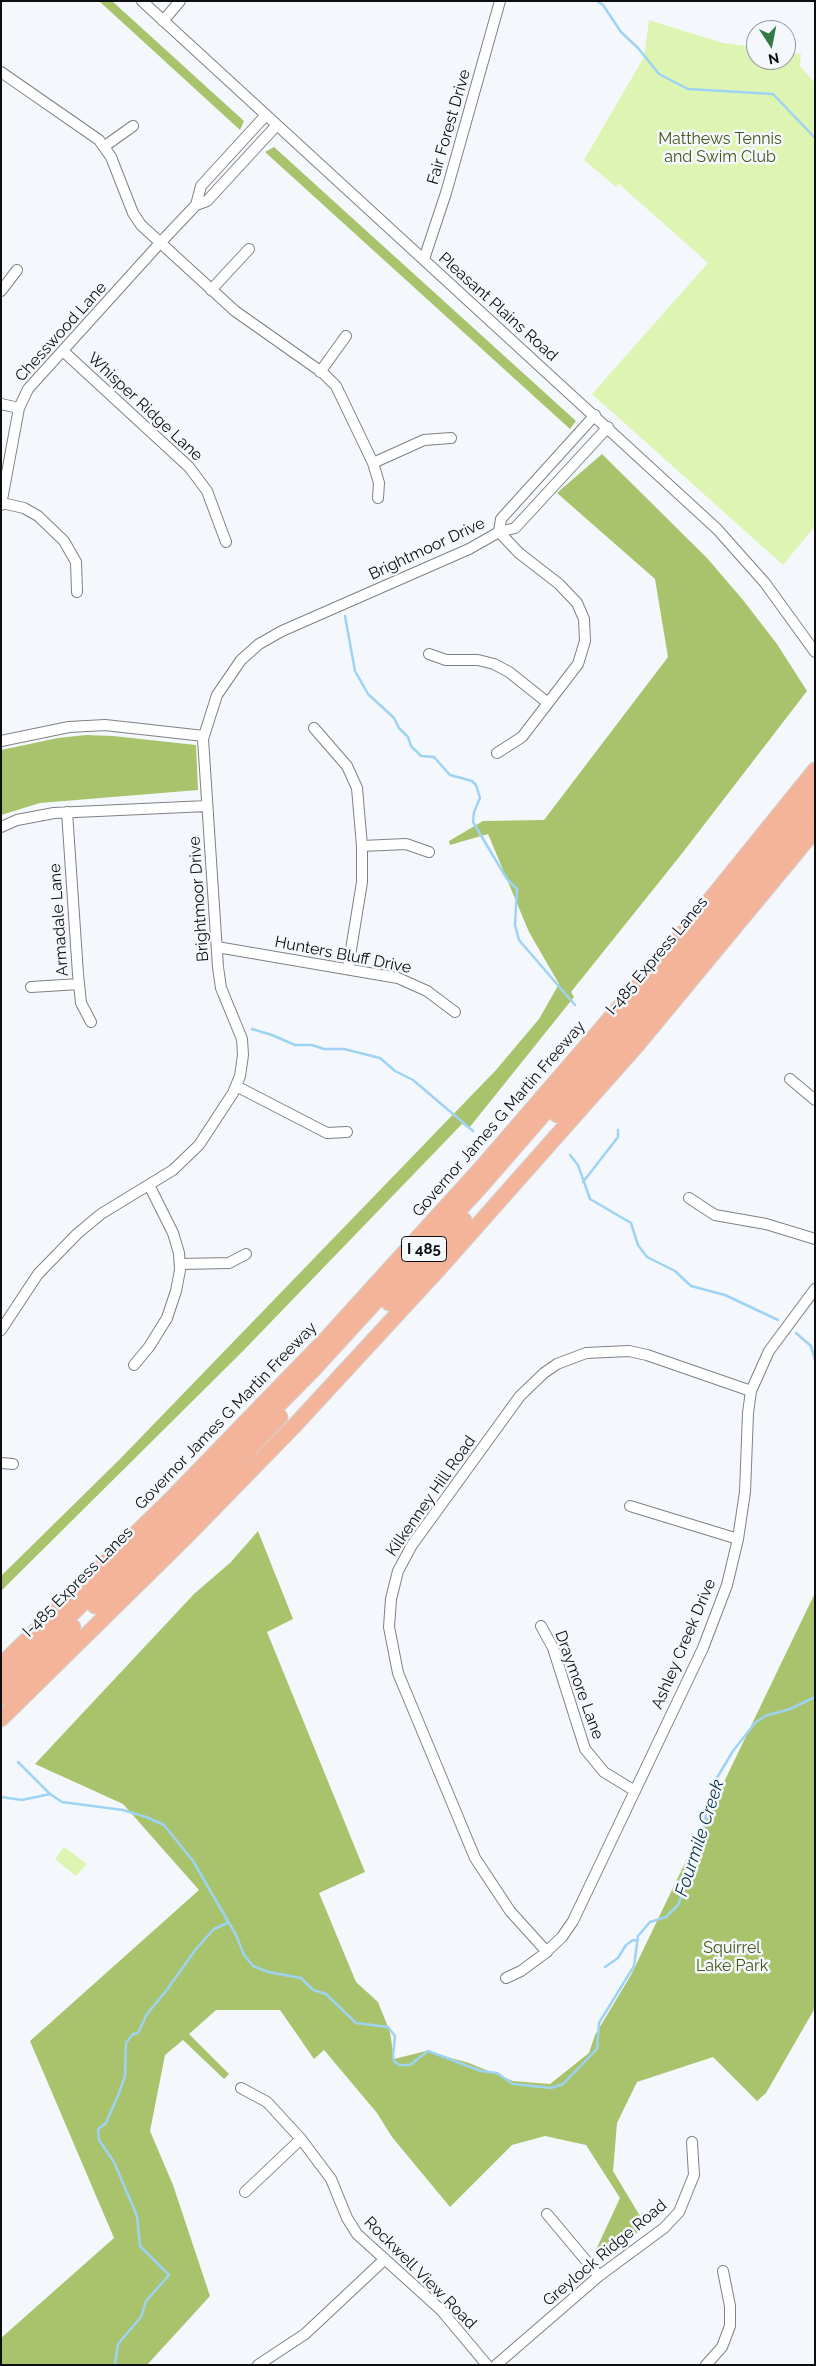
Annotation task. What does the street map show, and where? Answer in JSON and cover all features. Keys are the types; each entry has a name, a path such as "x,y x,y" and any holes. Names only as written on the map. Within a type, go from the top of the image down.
{"highway":[{"name":"Governor James G Martin Freeway","path":"1,1665 173,1496 326,1339 482,1167 577,1057 684,932 815,770"},
{"name":"I-485 Express Lanes","path":"1,1681 69,1617 314,1369 477,1191 636,1010 815,789"},
{"name":"I-485 Express Lanes","path":"1,1698 208,1494 430,1259 644,1017 815,808"},
{"name":"I 485","path":"1,1719 64,1659 296,1424 438,1270 638,1044 815,830"}],"street":[{"name":"Pleasant Plains Road","path":"142,1 717,529 765,583 815,652"},
{"path":"163,20 180,1"},
{"name":"Fair Forest Drive","path":"424,259 446,193 500,1"},
{"path":"1,72 99,140 105,146 116,168 133,213 160,243 251,325 320,372 340,391 373,462 379,483 378,498"},
{"name":"Chesswood Lane","path":"196,206 201,186 266,115"},
{"path":"105,146 133,126"},
{"name":"Chesswood Lane","path":"1,504 19,408 28,389 160,243 196,206 207,200 276,126"},
{"path":"211,290 249,249"},
{"path":"1,291 17,270"},
{"path":"320,372 346,336"},
{"name":"Whisper Ridge Lane","path":"63,351 189,467 210,498 226,542"},
{"path":"1,404 19,408"},
{"name":"Brightmoor Drive","path":"499,532 501,519 595,415"},
{"name":"Brightmoor Drive","path":"1,1330 38,1274 77,1234 101,1214 173,1170 199,1145 236,1086 243,1066 243,1049 237,1024 221,988 207,806 204,736 213,704 223,682 241,660 259,644 282,631 469,549 499,532 515,528 608,427"},
{"path":"373,462 424,440 451,438"},
{"path":"1,504 24,508 38,516 64,540 76,562 76,592"},
{"path":"497,753 522,737 582,657 585,641 584,620 577,603 569,593 519,553 499,532"},
{"path":"429,654 446,660 478,660 494,664 509,672 548,703"},
{"path":"1,740 84,725 120,725 204,736"},
{"path":"314,728 338,755 354,779 362,846 360,898 348,968"},
{"path":"1,827 38,815 67,812 207,806"},
{"name":"Armadale Lane","path":"67,812 81,1003 91,1022"},
{"path":"362,846 406,844 429,852"},
{"name":"Hunters Bluff Drive","path":"217,947 348,968 411,982 454,1012"},
{"path":"31,987 79,984"},
{"path":"790,1079 815,1100"},
{"path":"236,1086 326,1133 347,1132"},
{"path":"134,1365 149,1347 167,1318 176,1291 180,1264 173,1233 149,1185"},
{"path":"689,1198 715,1214 766,1224 815,1239"},
{"path":"180,1264 229,1263 236,1261 246,1254"},
{"name":"Ashley Creek Drive","path":"506,1978 521,1971 547,1952 562,1937 573,1921 710,1630 727,1585 738,1539 744,1492 751,1391 769,1351 815,1289"},
{"name":"Kilkenney Hill Road","path":"547,1952 510,1911 475,1858 398,1673 388,1627 391,1599 398,1571 412,1545 520,1396 544,1373 557,1364 586,1353 629,1351 647,1355 751,1391"},
{"path":"1,1463 12,1464"},
{"path":"630,1506 738,1539"},
{"name":"Draymore Lane","path":"541,1626 552,1648 585,1749 604,1772 635,1791"},
{"name":"Rockwell View Road","path":"241,2088 267,2102 301,2139 331,2179 347,2218 357,2234 441,2310 487,2365"},
{"path":"245,2192 301,2139"},
{"name":"Greylock Ridge Road","path":"496,2365 599,2276 664,2228 679,2212 694,2175 692,2142"},
{"path":"547,2214 599,2276"},
{"path":"258,2365 304,2334 385,2259"},
{"path":"706,2365 722,2347 730,2326 730,2306 723,2271"}],"green space":[{"path":"99,1 112,1 244,121 240,130"},
{"name":"Matthews Tennis and Swim Club","path":"649,20 723,43 746,46 746,70 796,70 796,53 801,54 800,66 815,83 815,526 783,565 592,394 708,263 619,184 616,187 584,160 644,57"},
{"path":"274,147 576,421 570,429 265,152"},
{"path":"602,454 707,558 777,644 807,691 680,856 571,992 574,997 469,1128 462,1124 242,1352 1,1591 1,1576 120,1459 496,1070 539,1019 559,984 529,932 488,834 450,845 449,841 483,821 544,820 668,657 655,579 557,493"},
{"path":"86,735 196,745 198,790 40,803 1,815 1,750 58,738"},
{"name":"Squirrel Lake Park","path":"258,1531 293,1619 267,1632 365,1872 319,1893 356,1982 378,2002 390,2032 394,2059 426,2051 469,2063 513,2081 550,2084 589,2053 595,2035 631,1975 815,1593 815,2008 766,2093 757,2101 713,2057 637,2082 617,2123 613,2171 646,2226 605,2257 599,2257 594,2254 620,2198 586,2145 545,2136 512,2145 450,2207 392,2137 377,2113 324,2050 314,2059 280,2010 216,2010 189,2034 229,2074 224,2079 183,2040 165,2055 150,2131 173,2185 210,2296 147,2365 1,2365 1,2338 114,2238 30,2041 199,1890 123,1804 35,1764 194,1594 231,1562"},
{"path":"64,1847 87,1864 76,1876 55,1859"}],"waterway":[{"path":"597,1 603,5 621,32 638,48 659,74 688,89 773,94 815,138"},
{"path":"345,616 355,671 368,694 394,718 399,728 408,737 411,746 421,756 434,757 450,775 472,781 476,785 480,798 474,812 473,822 507,879 517,889 515,925 519,940 575,1005"},
{"path":"252,1029 295,1045 312,1045 324,1049 344,1049 380,1058 395,1071 413,1080 473,1131"},
{"path":"583,1182 618,1137 618,1130"},
{"path":"570,1155 578,1165 590,1199 631,1223 638,1245 647,1257 675,1271 691,1286 725,1295 778,1320"},
{"path":"796,1333 811,1346 815,1360"},
{"name":"Fourmile Creek","path":"1,1797 22,1800 50,1794 62,1802 123,1810 164,1825 193,1861 236,1935 244,1955 253,1966 268,1972 301,1978 313,1990 326,1994 356,2023 388,2027 395,2036 393,2056 394,2061 399,2065 410,2065 428,2051 481,2071 497,2073 513,2084 551,2088 563,2084 597,2049 599,2023 634,1966 638,1936 650,1922 666,1917 678,1905 700,1849 707,1810 715,1781 733,1751 755,1723 765,1716 790,1709 815,1697"},
{"path":"18,1762 50,1794"},
{"path":"115,2365 118,2344 141,2317 146,2301 169,2275 140,2246 137,2216 114,2162 99,2140 98,2129 106,2123 125,2076 126,2043 133,2034 138,2033 147,2014 196,1949 214,1929 227,1923"},
{"path":"605,1967 618,1958 626,1945 633,1940 637,1941"}]}
